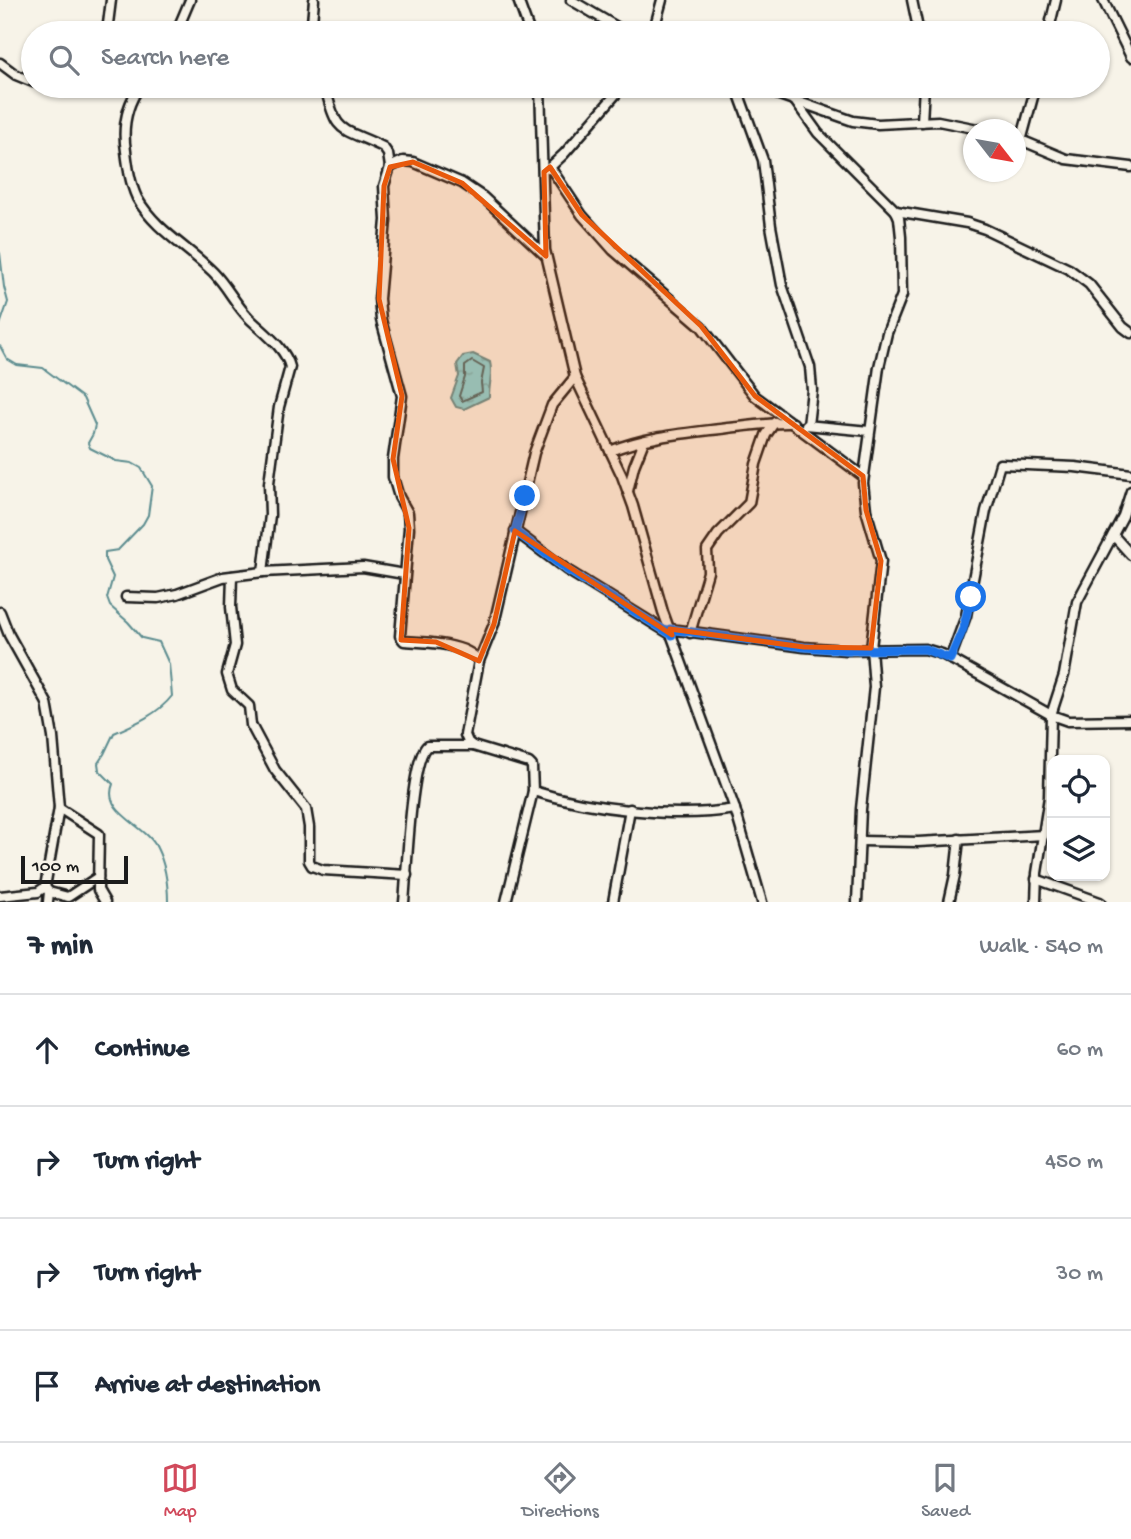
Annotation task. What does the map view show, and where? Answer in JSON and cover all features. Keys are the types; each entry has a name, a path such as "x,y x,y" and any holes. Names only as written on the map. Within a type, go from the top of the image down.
{"street":[{"path":"108,21 111,0"},
{"path":"181,21 190,0"},
{"path":"312,21 314,0"},
{"path":"518,0 526,21"},
{"path":"572,0 607,21"},
{"path":"656,21 662,0"},
{"path":"912,0 916,21"},
{"path":"1051,21 1056,0"},
{"path":"1102,0 1131,57"},
{"path":"0,63 21,77"},
{"path":"133,98 124,125 130,177 138,199 153,219 215,274 243,312 276,344 290,367 279,407 269,483 270,515 263,572"},
{"path":"327,98 331,113 340,128 383,147 388,154 390,167 384,186 386,220 379,299 381,320 402,396 393,459 395,485 408,513 410,528 401,610 401,640 436,642 471,653 479,661"},
{"path":"541,98 547,169 542,213 547,258 575,377 628,492 663,612 735,809 762,902"},
{"path":"547,169 612,98"},
{"path":"740,98 763,160 782,285 810,367 812,390 808,425"},
{"path":"785,98 853,121 878,124 937,121 963,126"},
{"path":"922,122 923,98"},
{"path":"1025,119 1032,98"},
{"path":"795,102 818,133 896,211 901,237 902,295 884,345 863,476 866,510 881,561 871,648 874,687 861,809 858,902"},
{"path":"1026,142 1066,159 1131,167"},
{"path":"390,167 403,161 413,162 462,183 483,197 547,258"},
{"path":"547,169 613,250 701,326 755,396 863,476"},
{"path":"896,211 967,223 985,229 1069,269 1089,284 1123,327 1131,332"},
{"path":"473,746 466,735 479,661 494,624 534,453 543,425 558,395 575,377"},
{"path":"610,451 644,441 756,423 775,422 869,431"},
{"path":"690,633 708,572 707,550 718,534 749,503 756,464 766,435 775,422"},
{"path":"628,492 644,441"},
{"path":"950,659 963,629 986,511 1000,464 1075,467 1131,474"},
{"path":"1036,902 1036,879 1049,797 1051,715 1064,676 1077,602 1113,535 1131,491"},
{"path":"515,531 567,570 671,632 846,650 925,649 950,659 1051,715 1068,721 1131,720"},
{"path":"1113,535 1131,555"},
{"path":"126,597 158,598 232,576 263,572 363,567 404,575"},
{"path":"232,576 231,607 235,645 228,668 229,683 232,690 249,706 251,725 275,770 306,809 309,861 312,866 323,870 407,875"},
{"path":"0,612 9,635 47,703 53,737 59,808 47,890 48,902"},
{"path":"404,902 413,796 424,748 427,746 473,746 529,763 533,771 533,791 506,902"},
{"path":"533,791 591,804 630,809 689,814 735,809"},
{"path":"59,808 99,834 98,890 105,902"},
{"path":"613,902 630,809"},
{"path":"860,841 1044,835"},
{"path":"949,902 959,839"},
{"path":"0,896 47,890 68,897 98,877"},
{"path":"1036,879 1100,902"}],"highlighted area":[{"path":"413,162 462,183 546,256 544,172 550,167 582,215 701,326 755,396 863,476 866,510 881,561 871,648 804,647 670,629 672,635 515,531 494,624 479,661 436,642 401,640 409,528 393,459 402,396 379,299 384,186 390,167"}],"water":[{"path":"473,354 490,362 489,397 464,409 456,407 451,398 459,376 457,364 463,356"}],"waterway":[{"path":"0,253 8,302 0,325"},
{"path":"0,346 7,359 17,365 43,368 83,398 95,425 88,443 90,448 116,461 132,463 141,468 152,486 148,515 143,524 118,550 105,552 105,560 113,577 107,598 110,606 142,638 159,642 169,664 172,696 153,713 114,733 98,763 99,770 113,784 113,803 157,848 166,875 168,902"}],"route":[{"path":"525,496 515,531 567,570 672,635 670,629 804,647 846,650 925,649 950,659 963,629 971,597"}]}
